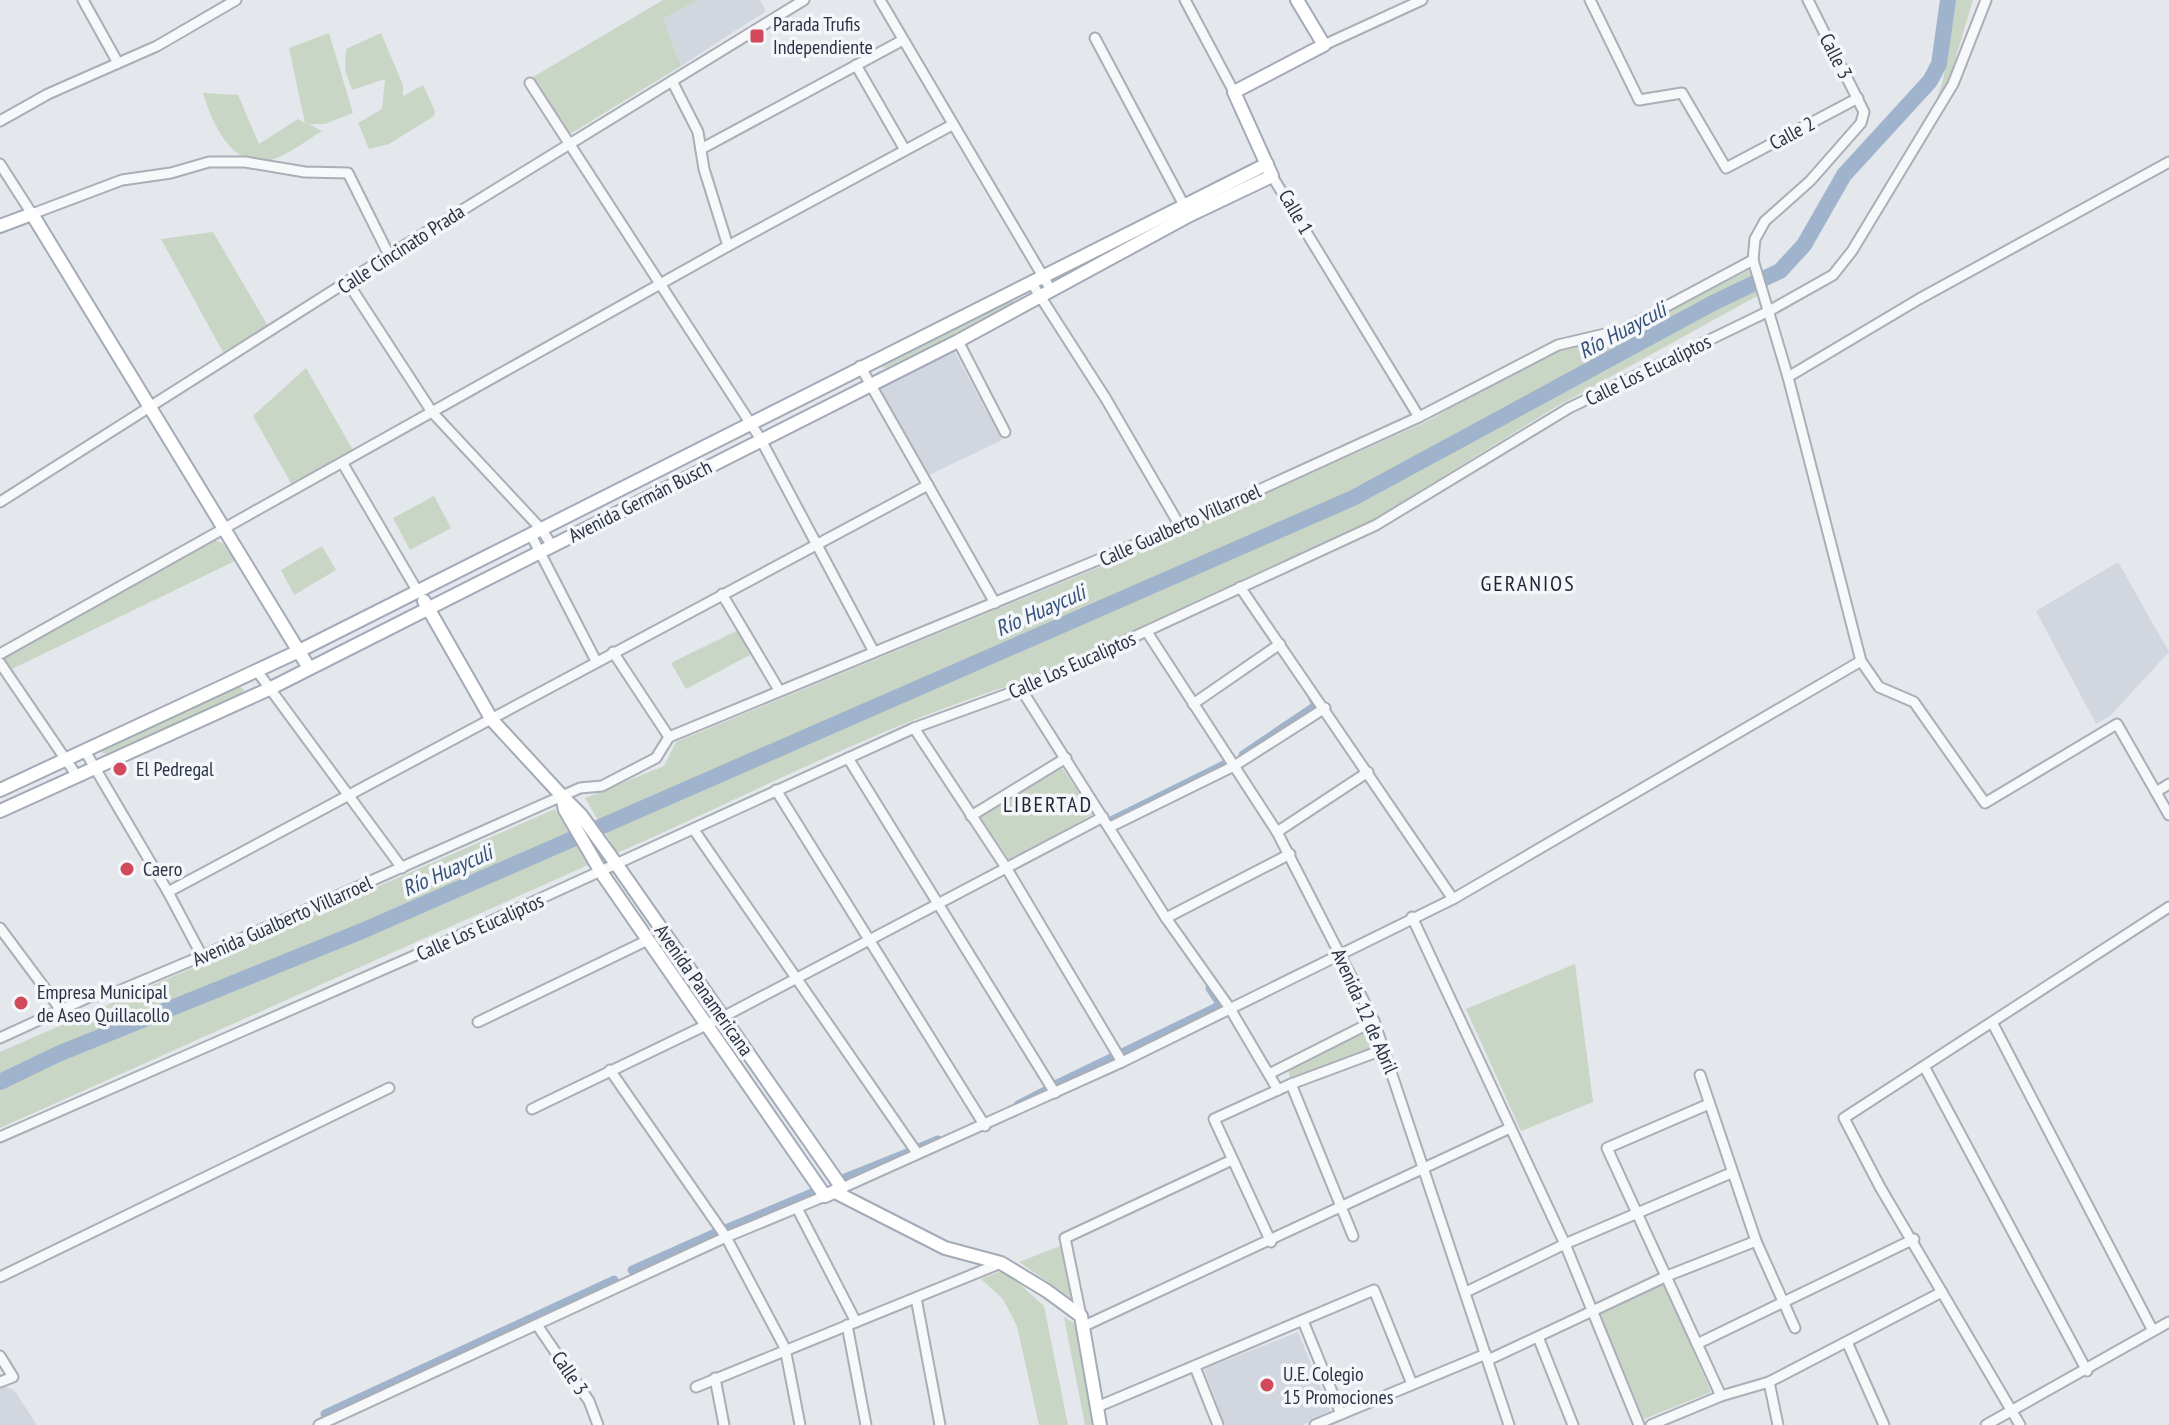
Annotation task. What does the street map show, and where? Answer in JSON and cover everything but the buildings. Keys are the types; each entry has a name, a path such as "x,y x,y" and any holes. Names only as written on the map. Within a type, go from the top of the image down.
{"main road":[{"path":"1234,92 1324,45 1297,0"},
{"name":"Calle 1","path":"1234,92 1270,170"},
{"name":"Avenida Germán Busch","path":"0,790 299,651 860,366 1270,170"},
{"name":"Avenida Germán Busch","path":"0,811 269,689 760,438 958,341 1187,211"},
{"path":"0,226 32,214 309,668"},
{"name":"Avenida Panamericana","path":"418,592 492,720 562,796 588,835 617,865 723,1017 834,1192"},
{"name":"Avenida Panamericana","path":"588,835 601,872 706,1025 834,1192 945,1248 1001,1263 1082,1322"},
{"path":"1082,1322 1100,1425"}],"street":[{"path":"83,0 118,63"},
{"path":"0,121 48,94 157,46 236,0"},
{"name":"Calle Cincinato Prada","path":"0,502 568,143 804,0"},
{"path":"880,0 1180,526"},
{"name":"Calle 1","path":"1185,0 1234,92"},
{"path":"1324,45 1422,0"},
{"name":"Calle 2","path":"1590,0 1639,100 1682,93 1726,168 1858,98"},
{"name":"Calle 3","path":"1753,260 1755,239 1765,221 1810,181 1861,123 1864,112 1808,0"},
{"name":"Calle Los Eucaliptos","path":"0,1137 617,865 914,728 1021,689 1376,525 1569,408 1769,311 1833,275 1852,251 1953,84 1986,0"},
{"path":"1095,38 1187,211"},
{"path":"701,149 903,40"},
{"path":"856,65 905,150"},
{"path":"672,81 698,132 728,246"},
{"path":"530,83 760,438 874,652"},
{"path":"0,654 225,531 728,246 952,125"},
{"path":"0,164 32,214 122,180 171,173 209,162 245,162 305,172 348,173 389,255"},
{"path":"1788,377 1919,299 2169,162"},
{"name":"Calle 1","path":"1270,170 1419,417"},
{"path":"1753,260 1788,377 1861,661 1879,687 1914,702 1985,803 2117,724 2169,815"},
{"name":"Calle Gualberto Villarroel","path":"562,796 580,788 602,786 656,758 669,737 1180,526 1419,417 1558,345 1622,330 1753,260"},
{"path":"348,283 432,412 552,546"},
{"path":"958,341 1005,432"},
{"path":"860,366 995,603"},
{"name":"Avenida Panamericana","path":"343,464 418,592"},
{"path":"168,892 928,485"},
{"path":"537,532 539,552 596,661"},
{"path":"1240,587 1453,899"},
{"path":"722,594 779,690"},
{"name":"Avenida 12 de Abril","path":"1147,632 1290,854 1374,1021 1509,1425"},
{"path":"1193,704 1280,644"},
{"path":"613,652 669,737"},
{"path":"319,1425 726,1237 985,1126 1453,899 1861,661"},
{"path":"0,663 77,776"},
{"path":"257,671 402,868"},
{"path":"1021,689 1166,918 1229,1007 1278,1090"},
{"path":"1110,827 1234,766 1325,708"},
{"path":"914,728 1007,869 1122,1062"},
{"path":"85,751 202,956"},
{"path":"848,758 1055,1093"},
{"path":"971,816 1066,758"},
{"path":"1277,832 1368,772"},
{"path":"2156,792 2169,784"},
{"path":"776,790 867,941 985,1126"},
{"name":"Avenida Gualberto Villarroel","path":"0,1038 89,997 114,993 202,956 562,796"},
{"path":"532,1109 723,1017 1103,817"},
{"path":"694,830 917,1153"},
{"path":"1166,918 1290,854"},
{"path":"2020,1425 1914,1239 1880,1187 1844,1118 2169,907"},
{"path":"1412,917 1565,1244 1639,1425"},
{"path":"0,928 61,1010"},
{"path":"478,1022 648,940"},
{"path":"1269,1074 1374,1021"},
{"path":"1993,1024 2152,1329"},
{"path":"1271,1242 1214,1119 1291,1084 1385,1049"},
{"path":"1925,1068 2087,1371"},
{"path":"610,1070 726,1237 785,1348 800,1425"},
{"path":"1700,1075 1756,1241 1781,1303 1795,1328"},
{"path":"1291,1084 1353,1236"},
{"path":"0,1277 389,1088"},
{"path":"1709,1104 1607,1148 1721,1396"},
{"path":"1232,1160 1065,1238 1082,1322 1271,1242 1510,1128"},
{"path":"1466,1292 1565,1244 1731,1173"},
{"path":"797,1208 851,1323 866,1425"},
{"path":"1697,1344 1914,1239"},
{"path":"1315,1425 1412,1384 1538,1337 1667,1276 1756,1241"},
{"path":"696,1387 785,1348 1001,1263"},
{"path":"1097,1407 1374,1290 1412,1384"},
{"path":"1651,1425 1721,1396 1769,1382 1942,1292"},
{"path":"916,1298 940,1425"},
{"path":"1303,1321 1341,1414"},
{"path":"1986,1425 2087,1371 2152,1329 2169,1322"},
{"name":"Calle 3","path":"537,1325 589,1401 598,1425"},
{"path":"1538,1337 1573,1425"},
{"path":"1847,1342 1884,1425"},
{"path":"0,1356 13,1377 0,1382"},
{"path":"1195,1367 1218,1425"},
{"path":"715,1378 724,1425"},
{"path":"1769,1382 1778,1425"}],"shaded area":[{"path":"698,0 760,0 766,11 681,66 663,19"},
{"path":"954,351 1002,440 927,476 880,388"},
{"path":"2118,562 2169,652 2110,716 2096,724 2036,611"},
{"path":"1298,1332 1331,1413 1302,1425 1225,1425 1204,1369"},
{"path":"3,1386 14,1390 37,1425 0,1425 0,1388"}],"green space":[{"path":"663,0 698,0 663,19 681,66 570,134 533,77"},
{"path":"1955,0 1973,0 1949,80 1936,101 1943,80"},
{"path":"329,33 353,113 325,124 309,124 322,131 273,160 253,160 232,149 217,128 203,93 238,95 259,144 298,119 305,123 289,48"},
{"path":"381,33 403,85 403,96 423,85 435,111 434,116 389,144 369,149 358,123 382,109 385,79 352,90 345,70 346,49"},
{"path":"213,232 268,326 224,354 161,239"},
{"path":"1749,270 1757,296 1554,408 1376,518 1018,683 866,740 617,853 585,798 664,766 676,742 1109,563 1426,422 1564,344 1604,344"},
{"path":"1014,298 1013,304 886,368 880,367"},
{"path":"306,368 353,450 292,485 253,416"},
{"path":"434,496 451,528 410,550 393,518"},
{"path":"215,540 224,544 235,561 12,669 4,658"},
{"path":"322,546 336,570 294,595 281,570"},
{"path":"738,630 750,655 686,689 671,663"},
{"path":"239,687 244,689 242,694 108,754 102,753 105,748"},
{"path":"1062,768 1093,814 1010,861 980,817"},
{"path":"555,809 588,865 0,1128 0,1052"},
{"path":"1575,964 1593,1102 1521,1131 1466,1009"},
{"path":"1366,1030 1374,1048 1290,1079 1288,1068"},
{"path":"1060,1246 1071,1298 1019,1262"},
{"path":"1004,1270 1044,1306 1068,1425 1039,1425 1017,1326 1003,1299 981,1279"},
{"path":"1664,1283 1711,1392 1644,1419 1599,1312"},
{"path":"1064,1317 1074,1323 1093,1425 1085,1425"}],"waterway":[{"name":"Río Huayculi","path":"0,1082 58,1054 362,931 1353,498 1713,303 1780,271 1804,245 1844,175 1930,81 1939,64 1948,0"},
{"path":"1243,755 1317,705 1313,699"},
{"path":"1111,821 1228,763"},
{"path":"1122,1053 1221,1005 1210,988"},
{"path":"1055,1085 1113,1057"},
{"path":"1018,1105 1047,1090"},
{"path":"919,1148 938,1140"},
{"path":"845,1178 910,1152"},
{"path":"728,1228 812,1193"},
{"path":"632,1270 715,1233"},
{"path":"325,1414 614,1280"}],"place":[{"name":"Parada Trufis Independiente","path":"757,36"},
{"name":"El Pedregal","path":"120,769"},
{"name":"Caero","path":"127,869"},
{"name":"Empresa Municipal de Aseo Quillacollo","path":"21,1003"},
{"name":"U.E. Colegio 15 Promociones","path":"1267,1385"}],"district":[{"name":"GERANIOS","path":"1528,583"},
{"name":"LIBERTAD","path":"1048,804"}]}
